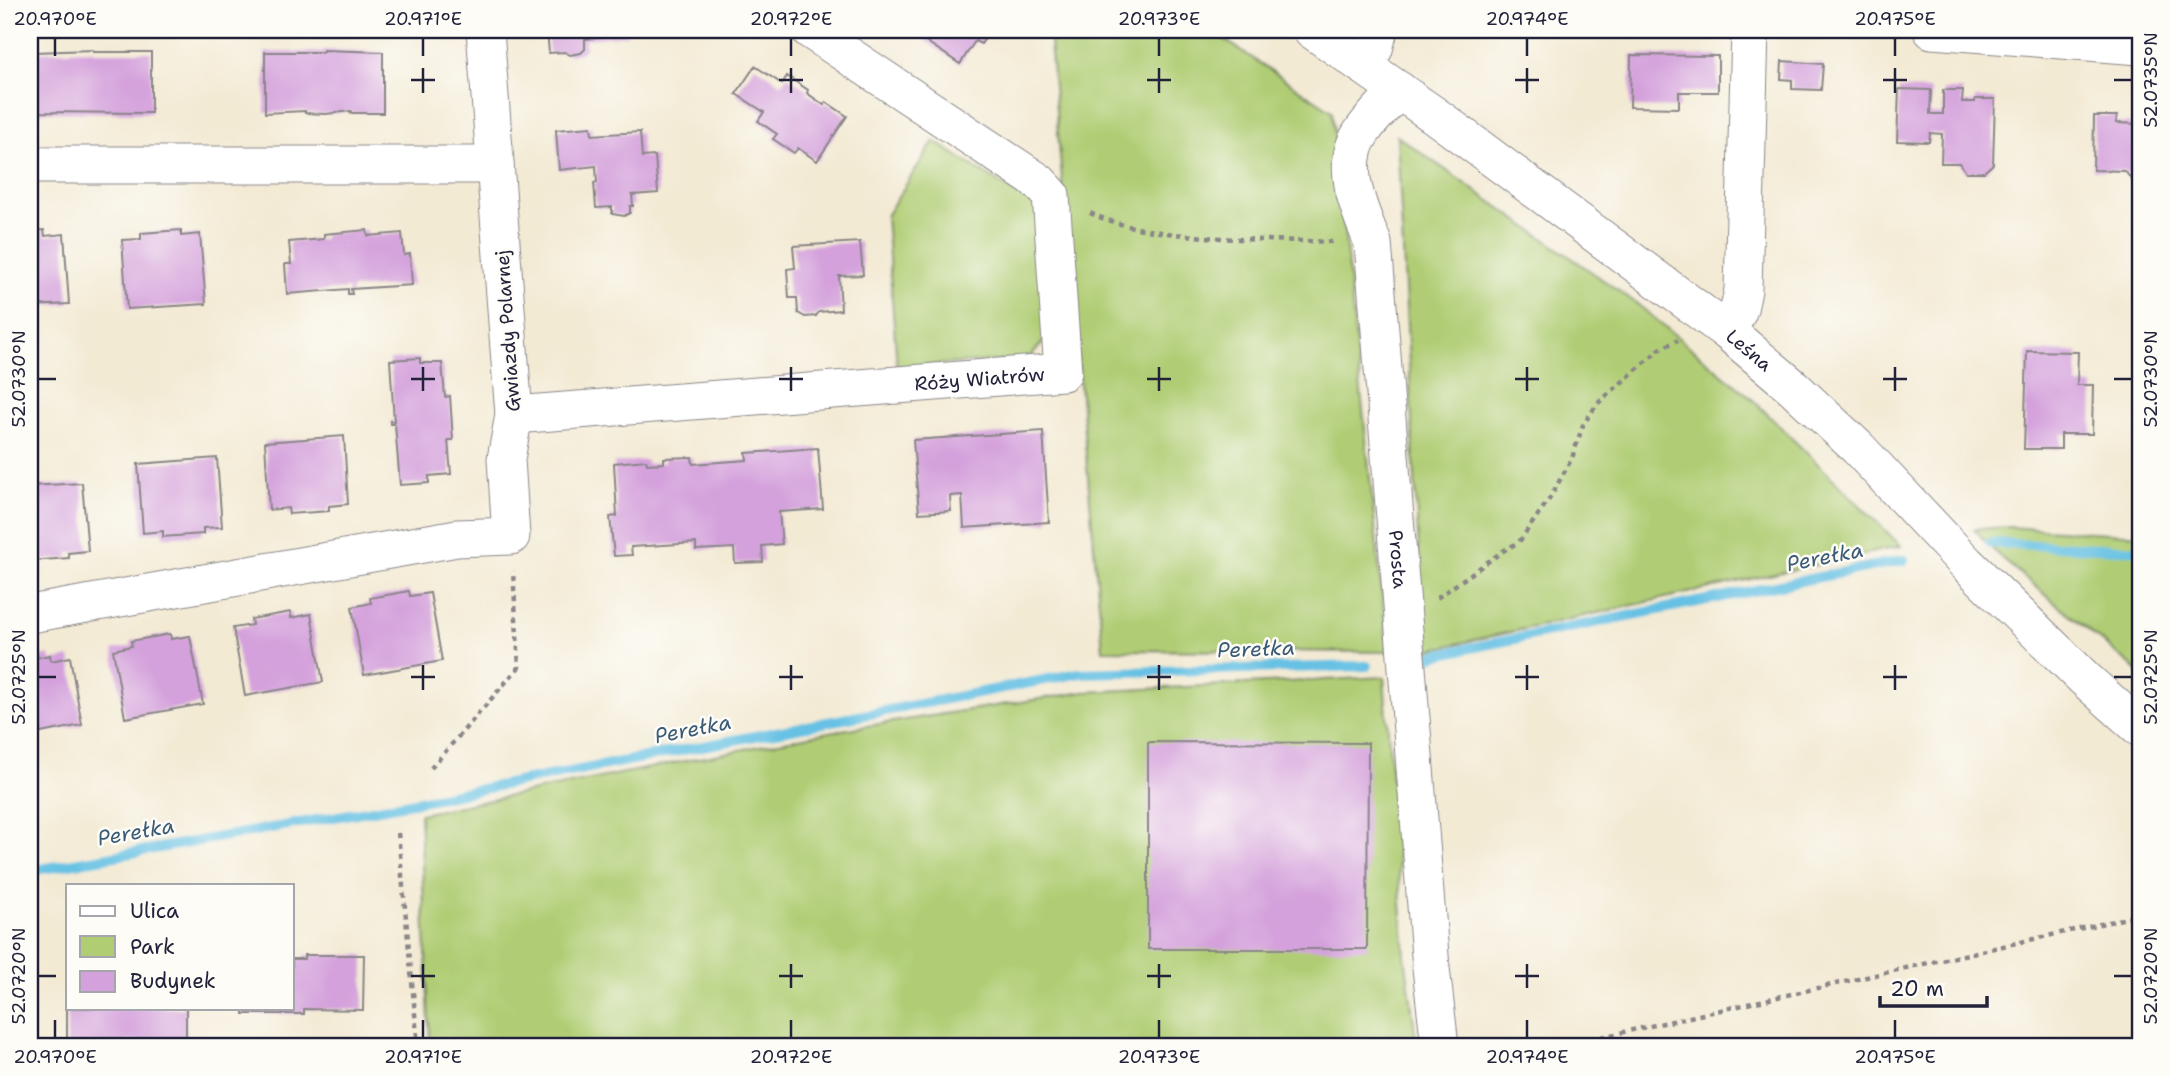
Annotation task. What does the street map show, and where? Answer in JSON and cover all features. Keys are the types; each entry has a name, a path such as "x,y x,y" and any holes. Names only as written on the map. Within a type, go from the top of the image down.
{"street":[{"name":"Gwiazdy Polarnej","path":"485,30 514,415 506,459 511,536"},
{"path":"810,30 1039,182 1051,195"},
{"name":"Leśna","path":"1312,30 1399,90 1728,332 1793,387 1858,448 1966,563 2085,679 2140,728"},
{"path":"1362,65 1374,49 1379,30"},
{"path":"1728,332 1740,309 1743,290 1750,30"},
{"path":"1932,30 2140,46"},
{"name":"Prosta","path":"1399,90 1361,133 1355,145 1352,170 1353,189 1373,243 1431,968 1440,1046"},
{"path":"30,165 495,164"},
{"name":"Róży Wiatrów","path":"514,415 1063,372 1051,195"},
{"path":"30,614 457,538 511,536"}],"path":[{"path":"1051,195 1105,221 1157,231 1373,243"},
{"path":"1404,644 1415,635 1419,612 1519,542 1550,498 1572,458 1583,425 1597,404 1660,349 1685,337"},
{"path":"431,768 519,667 511,536"},
{"path":"398,833 418,1046"},
{"path":"1562,1046 2140,915"}],"green space":[{"path":"1049,30 1210,30 1332,111 1388,652 1103,650"},
{"path":"1397,136 1636,303 1750,397 1901,546 1424,651"},
{"path":"934,141 1040,209 1050,334 1029,359 897,367 886,216"},
{"path":"2009,527 2140,535 2140,673 1999,556 1974,529"},
{"path":"1384,677 1405,956 1417,1046 430,1046 420,814 829,732 1084,692"}],"building":[{"path":"547,30 626,30 627,35 585,39 585,49 581,53 570,55 565,52 549,53"},
{"path":"929,30 991,30 981,44 975,41 960,64 924,40"},
{"path":"33,52 151,52 151,113 32,112"},
{"path":"265,52 383,52 383,113 265,113"},
{"path":"1631,55 1718,56 1718,92 1679,92 1679,108 1630,107"},
{"path":"1782,61 1823,64 1821,90 1792,89 1792,80 1781,79"},
{"path":"755,66 782,84 787,76 824,105 826,102 847,116 817,161 798,148 794,153 773,139 777,134 758,121 764,112 736,94"},
{"path":"1899,89 1931,90 1930,114 1943,114 1943,90 1963,90 1962,102 1995,99 1993,164 1984,172 1966,172 1959,163 1941,163 1942,134 1930,133 1929,142 1897,141"},
{"path":"2094,116 2117,116 2116,123 2140,124 2140,182 2133,182 2125,171 2093,170"},
{"path":"591,127 592,135 640,132 642,157 655,156 658,193 632,195 633,206 630,206 630,213 624,216 612,214 612,207 596,208 596,166 559,170 556,130"},
{"path":"44,230 45,236 64,234 69,304 30,306 30,231"},
{"path":"181,230 181,236 200,234 206,304 127,309 122,240 141,239 141,233"},
{"path":"367,230 368,236 402,233 404,255 410,254 412,285 351,289 352,294 348,294 348,289 287,294 285,264 291,264 289,242 324,239 324,234"},
{"path":"860,242 863,275 839,276 841,310 819,312 816,316 805,317 798,313 797,298 789,298 787,269 795,268 793,246"},
{"path":"2027,351 2078,352 2077,385 2093,385 2092,434 2061,434 2061,449 2024,449"},
{"path":"420,358 420,363 442,363 445,397 450,396 453,440 448,440 451,474 429,476 429,483 400,485 395,424 390,424 390,421 394,421 390,360"},
{"path":"1043,431 1049,522 964,528 962,495 950,496 951,511 919,513 913,440"},
{"path":"344,436 348,504 329,506 329,511 289,514 288,508 269,510 265,442"},
{"path":"818,448 823,509 779,512 782,544 762,546 763,562 735,563 734,548 696,550 696,543 631,547 632,555 614,556 610,517 617,516 614,463 646,460 647,464 664,463 664,458 692,457 693,464 747,460 746,453"},
{"path":"217,458 222,527 203,528 203,534 163,537 163,531 143,533 138,464"},
{"path":"82,483 88,551 68,553 69,558 30,561 30,486"},
{"path":"409,591 410,596 430,593 442,661 364,675 352,607 371,603 370,598"},
{"path":"291,612 291,618 311,614 323,682 245,696 233,628 252,625 251,619"},
{"path":"170,634 171,639 190,636 203,704 125,718 113,650 132,646 131,641"},
{"path":"50,655 51,661 70,657 82,725 30,735 30,659"},
{"path":"1148,742 1368,743 1367,949 1148,949"},
{"path":"304,955 364,955 363,1010 304,1009 304,1014 244,1014 244,1010 294,1010 294,959 304,959"},
{"path":"67,1010 186,1010 186,1041 127,1041 127,1045 67,1044"},
{"path":"2063,1041 2109,1044 2109,1046 2063,1046"}],"waterway":[{"name":"Perełka","path":"1990,543 2140,550"},
{"name":"Perełka","path":"1426,657 1904,560"},
{"name":"Perełka","path":"30,871 384,808 1080,673 1367,666"}]}
